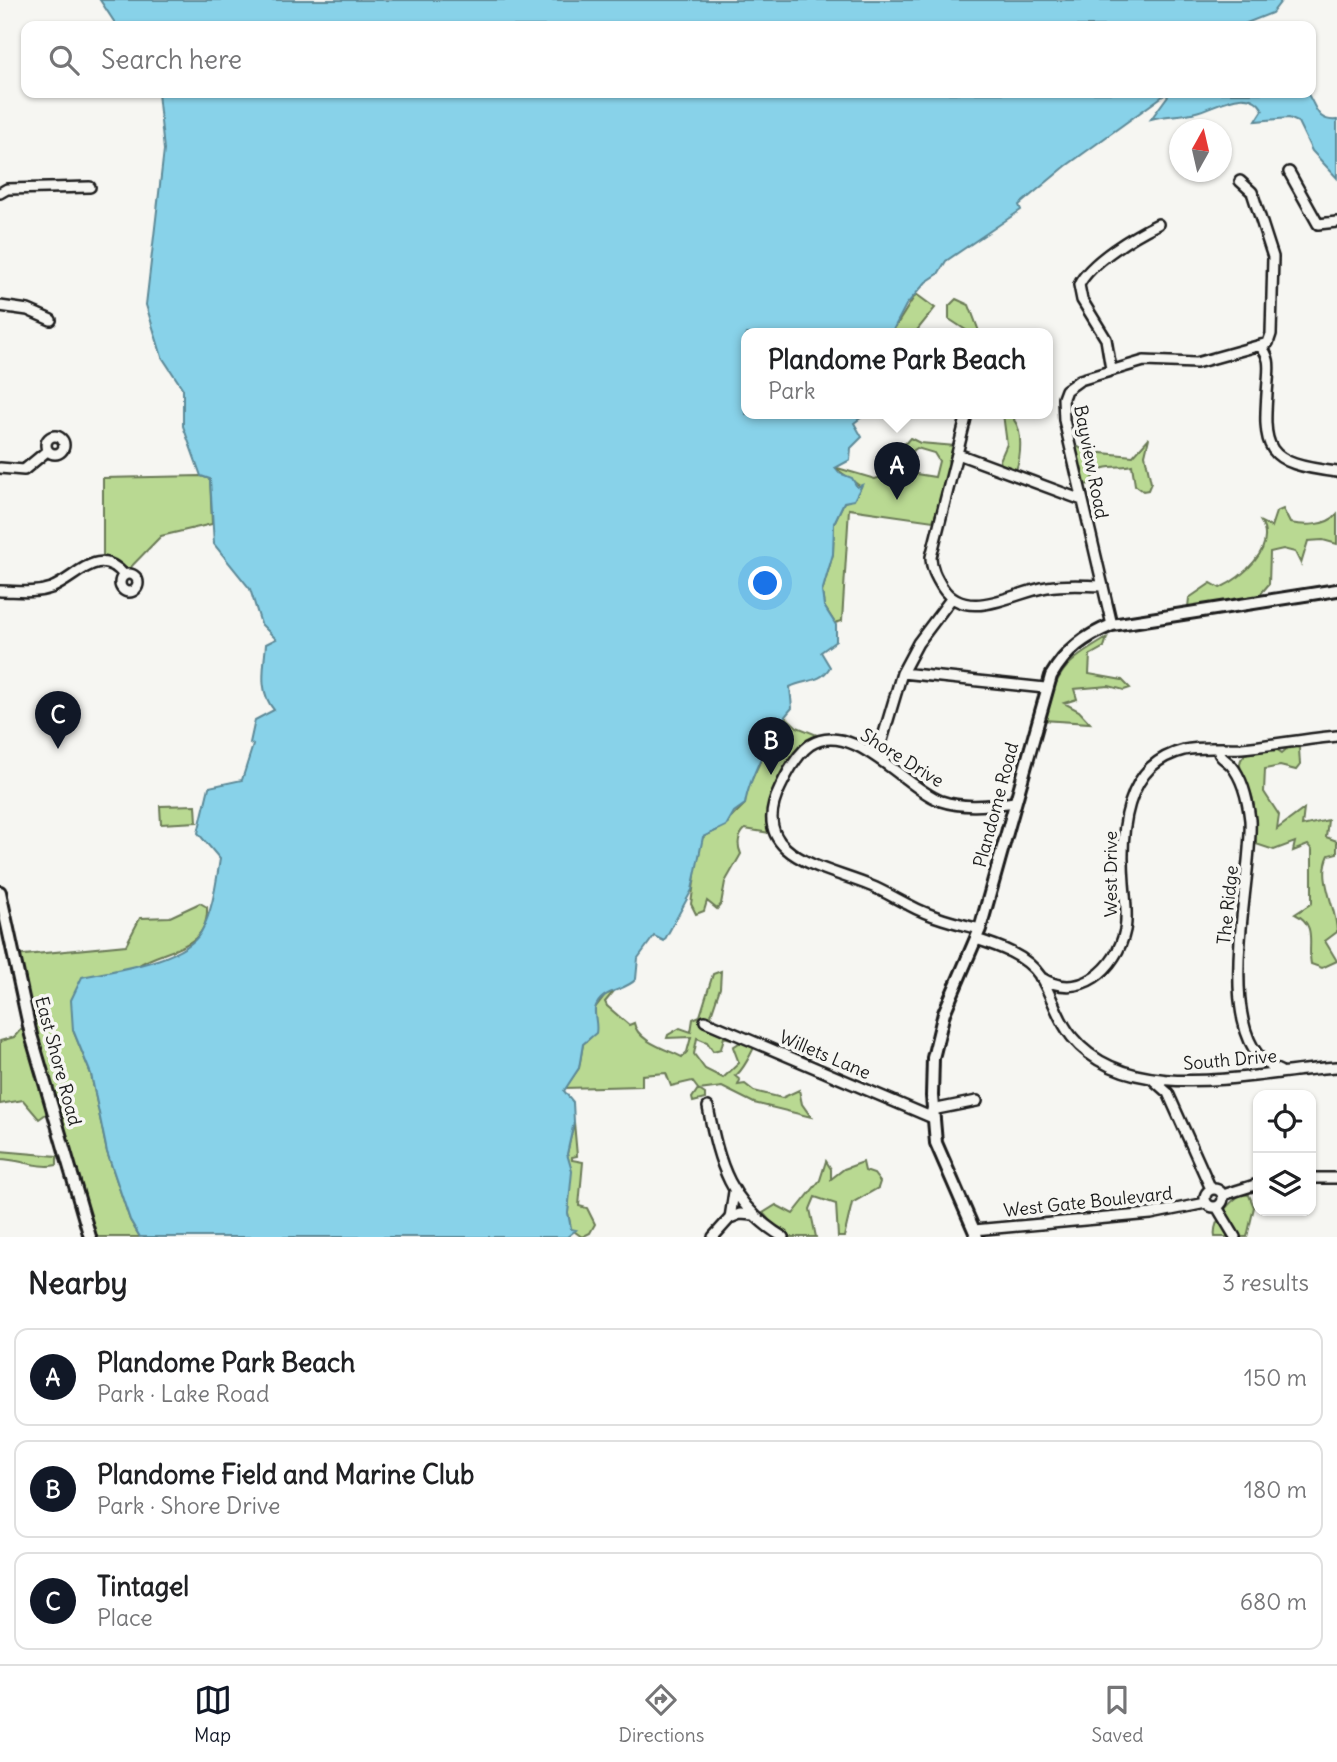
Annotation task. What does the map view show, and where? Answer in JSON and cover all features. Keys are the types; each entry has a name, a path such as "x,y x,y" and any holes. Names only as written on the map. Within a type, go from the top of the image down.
{"main road":[{"name":"Plandome Road","path":"976,1233 938,1148 933,1114 932,1067 936,1039 978,934 1045,688 1058,664 1072,648 1112,625 1337,590"},
{"name":"East Shore Road","path":"0,892 31,1035 90,1237"}],"street":[{"path":"1289,172 1318,224 1337,222"},
{"path":"1240,181 1252,192 1274,262 1271,334 1268,343 1260,346 1269,359 1265,419 1271,448 1291,464 1337,472"},
{"path":"2,189 90,187"},
{"path":"1111,369 1106,339 1082,300 1079,285 1090,270 1134,237 1158,224"},
{"path":"0,306 28,310 51,320"},
{"name":"Bayview Road","path":"1112,625 1064,420 1062,398 1072,384 1111,369 1144,361 1196,363 1260,346"},
{"path":"966,419 931,557 935,575 951,599 988,604 1047,587 1102,586"},
{"path":"0,468 24,470 47,451"},
{"path":"958,454 1082,500"},
{"path":"0,591 42,590 100,562 113,564 124,575"},
{"path":"877,757 902,673 918,643 951,599"},
{"path":"902,673 1045,688"},
{"name":"West Drive","path":"1063,985 1090,982 1098,978 1111,964 1121,944 1126,928 1124,835 1130,802 1151,767 1174,753 1185,750 1225,749 1335,738"},
{"name":"Shore Drive","path":"978,934 933,916 875,887 809,864 790,852 777,837 771,817 773,803 786,777 808,746 821,740 838,740 877,757 923,793 938,800 971,806 1015,802"},
{"path":"1225,749 1231,765"},
{"name":"The Ridge","path":"1225,749 1221,757 1231,765 1245,794 1250,821 1250,851 1238,940 1238,980 1245,1022 1256,1050"},
{"name":"South Drive","path":"978,934 1023,960 1040,977 1061,1023 1084,1050 1117,1068 1150,1077 1175,1080 1244,1077 1336,1066"},
{"path":"1040,977 1063,985 1051,999"},
{"name":"Willets Lane","path":"705,1021 933,1114"},
{"path":"1256,1050 1266,1063 1282,1071"},
{"path":"1244,1077 1256,1065 1256,1050"},
{"path":"1150,1077 1168,1093 1211,1189 1223,1195 1253,1186"},
{"path":"1168,1093 1175,1080"},
{"path":"933,1114 977,1101"},
{"path":"708,1107 717,1153 734,1192 754,1215 783,1237"},
{"path":"1316,1178 1337,1178"},
{"path":"1211,1189 1205,1194 1206,1203 1217,1207 1235,1237"},
{"path":"730,1218 734,1192"},
{"path":"1217,1207 1223,1201 1223,1195"},
{"name":"West Gate Boulevard","path":"976,1233 1130,1216 1206,1203"},
{"path":"713,1237 730,1218 740,1214 754,1215"}],"green space":[{"path":"916,294 935,308 919,328 895,328"},
{"path":"956,299 969,305 978,328 963,328 949,319 949,306"},
{"path":"1004,419 1014,419 1020,444 1016,470 1001,465 1000,460 1007,444"},
{"path":"910,438 920,443 955,446 952,460 948,460 949,474 933,521 849,509 842,621 835,623 824,606 822,592 833,554 834,523 844,502 854,499 861,487 834,467 875,479 887,475 892,479 904,472 935,477 939,461 934,453 917,448 905,456 903,446"},
{"path":"1149,438 1145,455 1151,483 1148,490 1143,491 1135,485 1132,465 1106,467 1094,476 1090,484 1083,485 1074,444 1083,450 1092,446 1092,452 1133,456"},
{"path":"201,476 210,479 212,524 161,536 125,573 103,560 103,478"},
{"path":"1283,509 1290,523 1296,524 1322,523 1337,514 1337,544 1323,540 1308,541 1301,564 1295,552 1283,549 1270,552 1269,584 1258,597 1188,607 1189,598 1211,583 1220,588 1246,570 1261,552 1265,532 1261,522 1271,527 1276,512"},
{"path":"1107,638 1104,647 1090,655 1089,674 1122,680 1130,688 1124,690 1109,686 1074,689 1077,699 1064,703 1079,711 1090,723 1043,720 1053,689 1064,670 1080,655"},
{"path":"785,716 797,727 827,739 816,742 781,785 770,833 745,829 740,835 741,854 725,882 721,904 717,909 707,901 704,911 696,914 691,904 699,846 703,837 721,828 745,804 747,790 769,742"},
{"path":"1291,745 1299,748 1300,765 1296,770 1280,766 1265,769 1264,792 1279,815 1277,829 1304,809 1302,826 1328,820 1326,837 1337,841 1337,853 1329,855 1325,874 1337,932 1325,941 1337,961 1322,968 1311,964 1309,930 1307,924 1295,914 1312,903 1312,850 1308,845 1293,851 1295,842 1274,850 1256,844 1253,800 1240,764 1242,757 1249,752 1270,748 1282,753"},
{"path":"196,805 197,822 161,824 160,806"},
{"path":"200,903 207,907 206,921 193,940 150,959 131,971 73,1030 91,1074 107,1152 130,1220 140,1237 90,1237 15,956 126,945 140,918 170,917"},
{"path":"721,971 720,988 710,1018 730,1035 731,1039 724,1037 721,1049 713,1051 707,1042 697,1038 694,1054 705,1069 723,1078 739,1063 733,1047 747,1038 756,1042 744,1066 735,1076 740,1080 738,1085 745,1084 754,1091 782,1098 799,1090 802,1104 811,1117 754,1103 722,1087 699,1090 705,1094 705,1099 693,1102 692,1098 698,1089 692,1081 671,1086 666,1073 642,1075 642,1086 565,1088 579,1068 583,1044 595,1028 595,1008 605,995 614,991 605,1002 607,1006 629,1025 634,1023 646,1040 682,1057 687,1052 691,1037 667,1038 668,1035 680,1028 691,1032 693,1019 700,1016 713,974"},
{"path":"21,1029 29,1033 31,1054 45,1103 46,1114 39,1119 23,1100 0,1104 0,1041 14,1037"},
{"path":"574,1122 577,1156 572,1157 572,1160 583,1162 579,1206 587,1208 595,1224 590,1233 582,1237 571,1229 568,1213 571,1169 567,1154"},
{"path":"0,1151 57,1156 57,1165 42,1166 0,1159"},
{"path":"826,1161 831,1169 831,1179 844,1169 863,1162 865,1171 874,1174 880,1182 878,1188 852,1203 844,1237 838,1237 836,1204 815,1197 810,1209 816,1237 784,1237 763,1213 776,1205 793,1214 820,1180"},
{"path":"1242,1194 1249,1195 1253,1211 1247,1237 1215,1237 1216,1225 1222,1212"}],"water":[{"path":"100,0 1282,0 1272,13 1252,21 114,21"},
{"path":"159,98 1160,98 1066,166 1019,205 1021,210 946,261 938,274 926,282 906,305 894,328 741,328 741,419 859,419 854,423 862,437 851,448 850,460 835,468 839,473 852,478 857,487 862,485 854,500 844,502 834,523 833,554 822,592 824,606 836,625 836,641 821,652 830,667 822,676 790,687 792,708 763,754 745,804 734,812 726,826 703,837 692,890 664,941 654,936 638,958 636,979 607,994 595,1009 596,1033 583,1044 579,1068 564,1091 573,1102 574,1122 567,1154 572,1171 568,1213 571,1229 576,1230 567,1237 140,1237 130,1220 107,1152 91,1074 73,1030 71,1000 82,977 164,958 180,951 201,932 211,906 220,859 198,833 209,787 242,780 253,745 250,743 255,720 274,710 266,695 263,670 266,644 276,639 261,624 250,589 214,544 210,479 201,476 183,426 183,389 162,357 146,305 164,150"},
{"path":"1166,98 1241,98 1196,112 1151,119"},
{"path":"1241,98 1310,98 1321,116 1337,120 1337,178 1312,151 1298,122 1289,118 1256,121 1263,110 1257,102"}],"place":[{"name":"Plandome Park Beach","path":"897,500"},
{"name":"Tintagel","path":"58,749"},
{"name":"Plandome Field and Marine Club","path":"771,775"}]}
